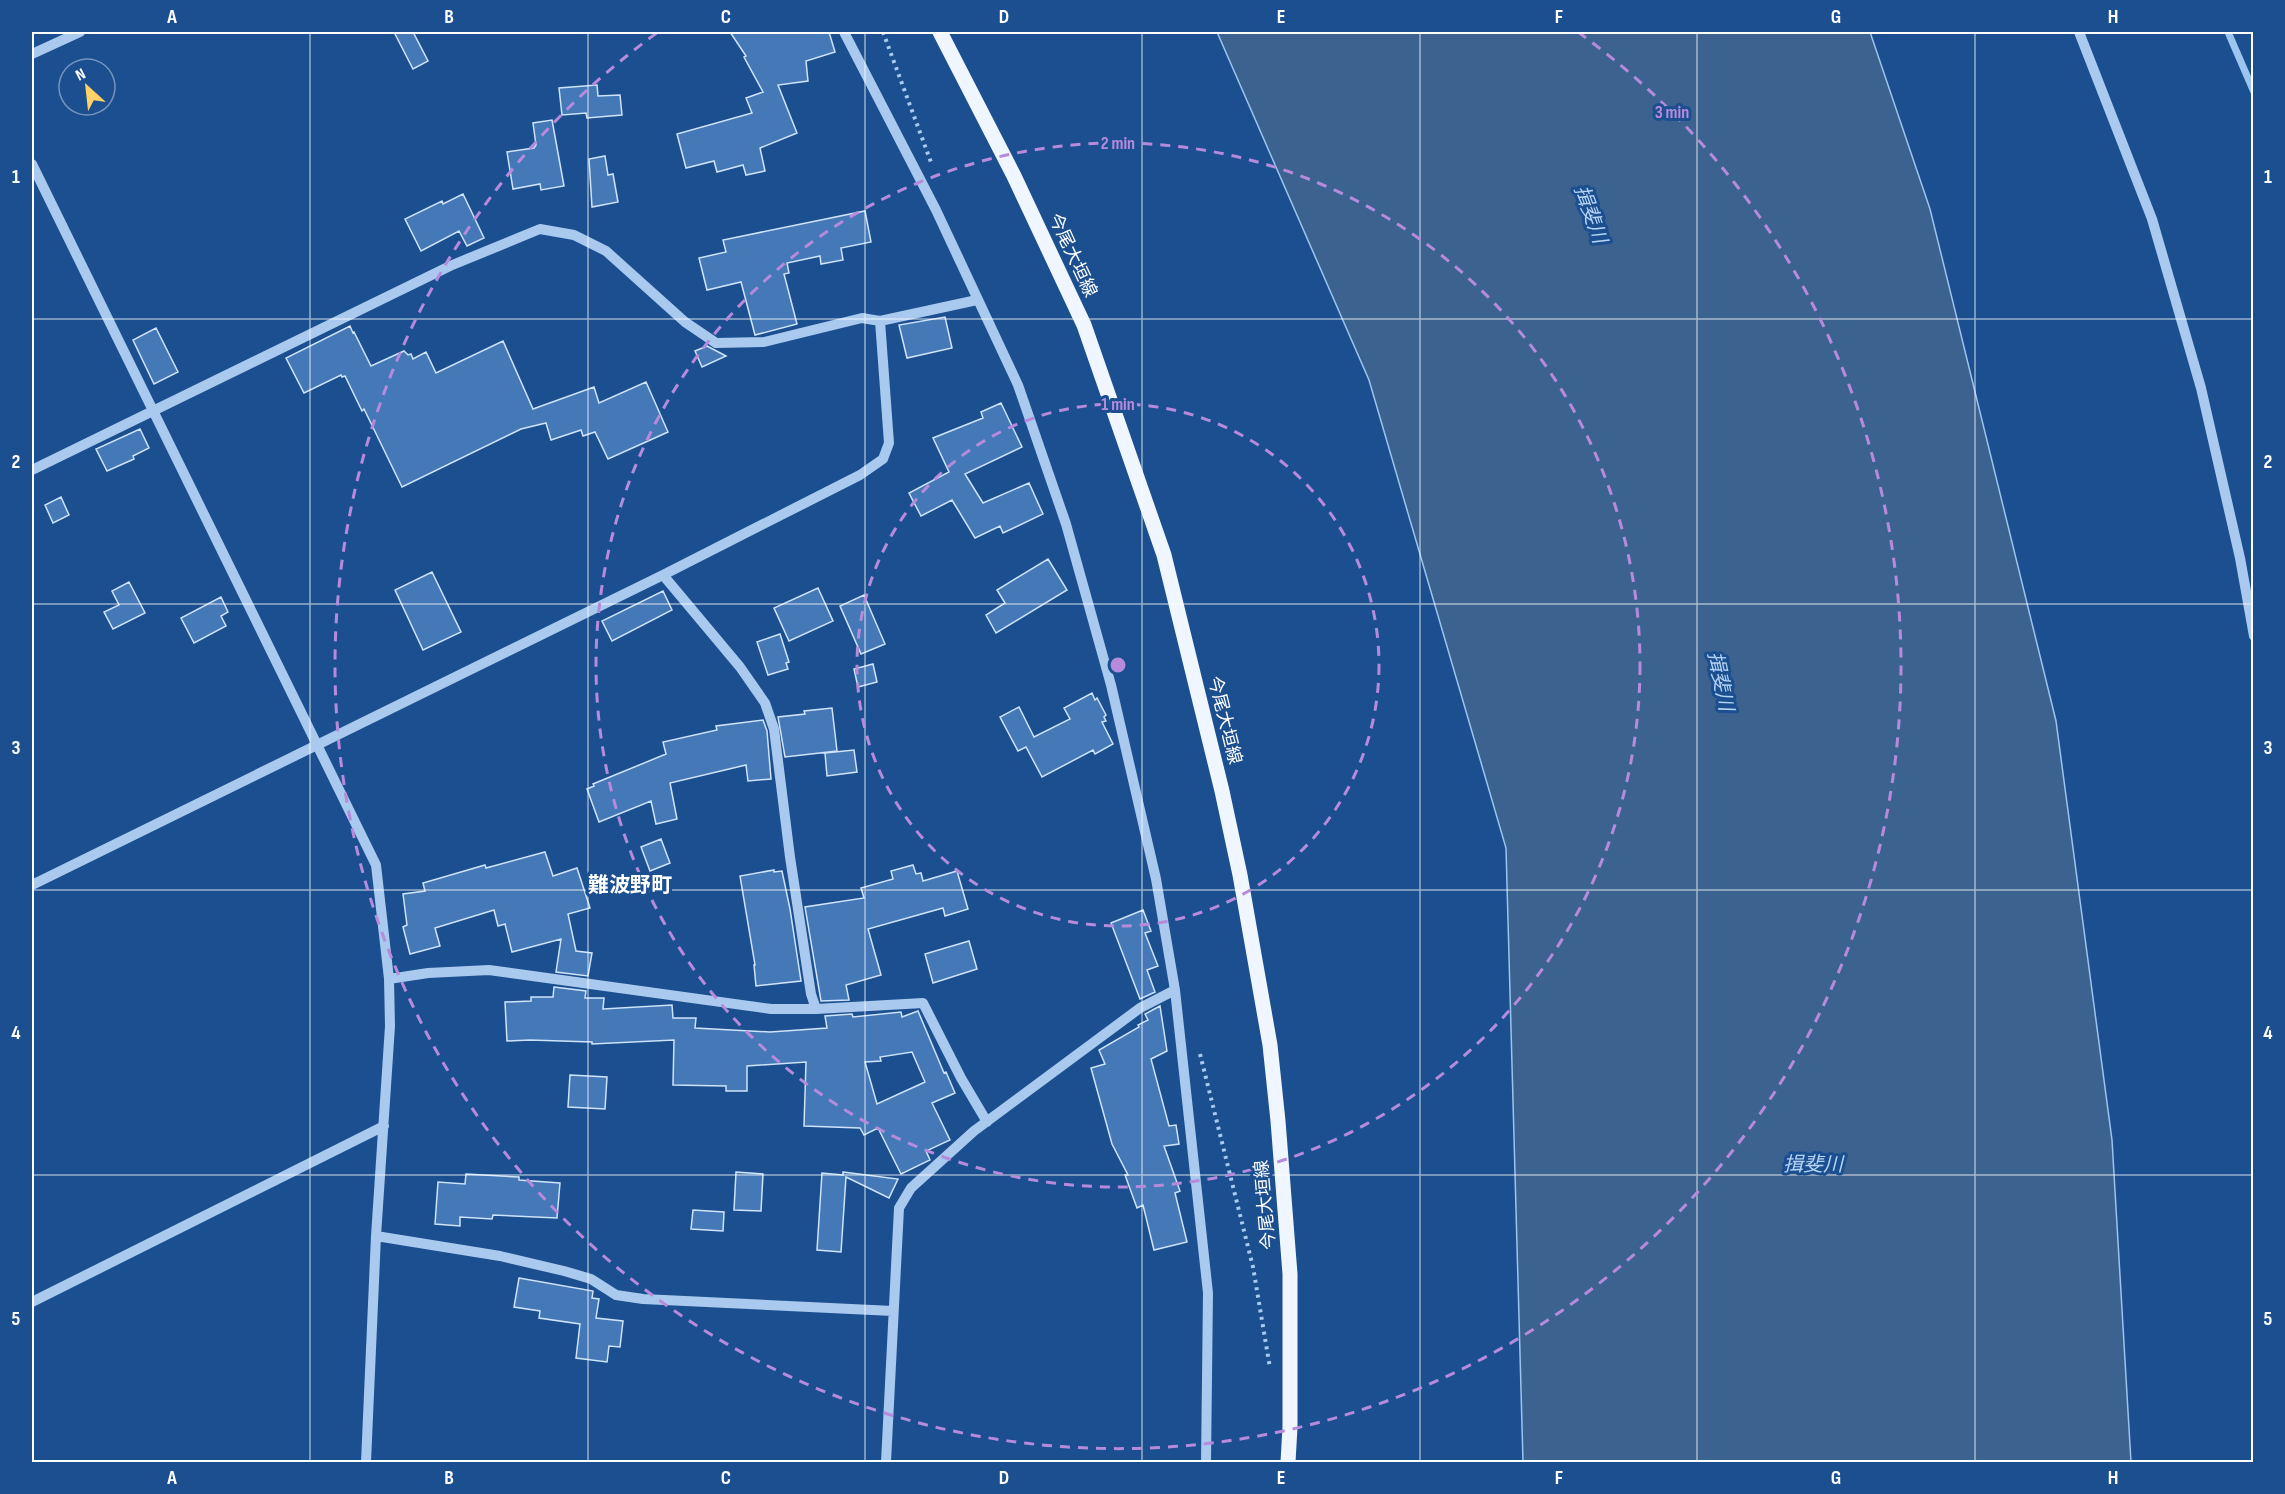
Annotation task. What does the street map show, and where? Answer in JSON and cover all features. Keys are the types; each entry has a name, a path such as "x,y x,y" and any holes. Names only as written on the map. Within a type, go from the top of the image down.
{"main road":[{"name":"今尾大垣線","path":"940,32 1019,186 1084,325 1164,555 1219,779 1242,887 1274,1078 1290,1274 1288,1462"}],"street":[{"path":"32,54 80,32"},
{"path":"844,32 936,210 1017,385 1066,524 1112,686 1156,879 1175,990 1208,1293 1206,1462"},
{"path":"2079,32 2152,219 2201,388 2240,558 2253,636"},
{"path":"32,164 376,865 388,979 390,1026 376,1236 366,1462"},
{"path":"32,470 450,266 540,229 574,235 606,251 685,322 716,343 764,342 862,318 880,321 977,300"},
{"path":"32,885 860,475 883,459 889,443 880,321"},
{"path":"663,574 740,667 765,703 774,729 790,857 811,994 816,1009"},
{"path":"388,979 428,973 489,970 771,1009 923,1003 961,1078 987,1122"},
{"path":"886,1462 899,1208 911,1188 974,1131 1140,1008 1175,990"},
{"path":"32,1302 384,1126"},
{"path":"376,1236 500,1256 564,1271 591,1279 616,1295 643,1299 893,1311"}],"path":[{"path":"883,32 933,169"},
{"path":"1199,1052 1253,1267 1270,1372"}],"water":[{"name":"揖斐川","path":"1217,32 1870,32 1930,209 2056,721 2112,1140 2131,1462 1523,1462 1506,848 1369,380"}],"building":[{"path":"394,32 413,32 428,61 413,69"},
{"path":"730,32 829,32 835,52 806,61 808,81 778,85 797,133 760,148 765,171 746,175 743,165 717,172 714,161 686,168 677,134 752,113 746,98 763,92 744,57 746,56"},
{"path":"597,85 598,96 620,95 622,115 587,118 586,113 562,115 559,88"},
{"path":"552,120 564,186 541,190 540,184 513,189 507,152 534,148 536,145 533,123"},
{"path":"605,156 608,175 613,174 618,202 592,207 589,159"},
{"path":"463,194 484,238 467,246 459,231 421,251 405,219 442,201 443,204"},
{"path":"865,211 871,242 841,248 843,260 821,264 820,256 787,263 789,273 784,274 797,324 755,335 741,282 707,290 699,258 726,252 723,240"},
{"path":"945,317 952,348 907,358 899,325"},
{"path":"350,326 371,366 404,351 408,355 411,354 413,359 426,352 436,373 503,341 533,409 594,387 599,403 646,382 668,432 608,459 595,432 583,436 581,430 551,440 546,423 521,429 402,487 364,409 362,411 345,376 341,375 304,393 286,358"},
{"path":"156,328 178,372 154,384 133,340"},
{"path":"707,346 726,356 702,367 695,351"},
{"path":"1001,403 1022,447 965,474 983,503 1029,483 1043,514 1003,533 1000,526 975,538 952,500 921,516 909,493 949,472 933,438 983,418 981,412"},
{"path":"140,429 149,448 133,456 134,459 107,471 96,449"},
{"path":"61,497 69,515 53,523 45,505"},
{"path":"1048,559 1067,590 996,633 986,615 1005,603 997,590"},
{"path":"432,572 461,632 423,650 395,590"},
{"path":"129,582 145,613 113,629 104,612 119,605 112,591"},
{"path":"818,588 833,621 789,641 774,608"},
{"path":"663,591 672,610 612,641 602,621"},
{"path":"864,595 885,644 861,654 840,606"},
{"path":"221,597 228,612 221,616 226,626 194,643 181,618"},
{"path":"780,634 789,662 786,663 788,669 768,675 757,642"},
{"path":"873,664 877,682 858,687 854,669"},
{"path":"1092,693 1106,715 1104,717 1106,721 1102,722 1113,744 1095,754 1093,750 1042,777 1026,747 1018,751 1000,717 1019,707 1034,737 1070,719 1064,708"},
{"path":"832,708 837,751 785,757 778,717"},
{"path":"763,720 767,731 771,779 748,781 746,765 670,783 677,819 656,824 651,801 599,822 587,789 594,786 593,784 666,754 663,742 717,730 716,726"},
{"path":"854,750 857,772 827,776 825,753"},
{"path":"661,839 670,863 650,871 641,847"},
{"path":"545,852 553,876 577,868 590,908 568,914 576,951 592,953 588,976 556,972 561,939 512,952 505,924 498,926 494,910 435,928 440,946 410,954 403,927 407,925 403,894 425,891 423,883 485,865 486,868"},
{"path":"913,865 916,874 921,873 923,881 957,871 968,909 945,916 943,908 868,929 881,975 846,985 849,1000 821,1001 805,907 864,898 861,888 893,879 891,871"},
{"path":"774,870 774,872 782,871 801,981 756,986 755,965 740,876"},
{"path":"1143,910 1151,931 1145,933 1158,966 1147,970 1155,992 1140,999 1111,923"},
{"path":"969,941 977,969 933,983 925,954"},
{"path":"554,987 586,991 585,998 604,998 603,1009 672,1005 673,1018 696,1018 695,1028 770,1032 827,1028 825,1016 852,1014 853,1017 901,1012 902,1017 918,1011 944,1073 946,1072 955,1093 932,1103 950,1140 926,1151 930,1160 901,1174 878,1128 864,1135 860,1128 804,1126 806,1062 747,1066 747,1091 726,1091 726,1086 673,1085 674,1040 592,1044 592,1042 507,1041 505,1002 531,1001 531,997 553,997","holes":["912,1052 925,1082 877,1104 865,1062 881,1061 880,1057"]},
{"path":"1160,1006 1167,1051 1151,1059 1169,1126 1176,1125 1179,1144 1164,1146 1180,1191 1175,1193 1187,1242 1154,1250 1143,1205 1137,1208 1125,1175 1128,1175 1112,1144 1091,1068 1105,1064 1099,1050 1139,1027 1138,1025 1148,1020 1145,1014"},
{"path":"570,1075 607,1077 605,1109 568,1107"},
{"path":"736,1172 763,1174 761,1211 734,1210"},
{"path":"843,1172 898,1179 889,1198 846,1177 841,1252 817,1250 822,1173 843,1175"},
{"path":"466,1174 519,1177 519,1180 560,1183 557,1218 493,1215 492,1219 460,1217 460,1226 435,1224 438,1182 465,1184"},
{"path":"693,1210 724,1212 723,1231 691,1229"},
{"path":"519,1278 593,1291 592,1298 599,1299 596,1318 623,1321 620,1347 609,1346 607,1362 576,1358 580,1324 539,1318 540,1311 514,1307"}],"waterway":[{"path":"2228,32 2254,92"}],"district":[{"name":"難波野町","path":"630,885"}]}
